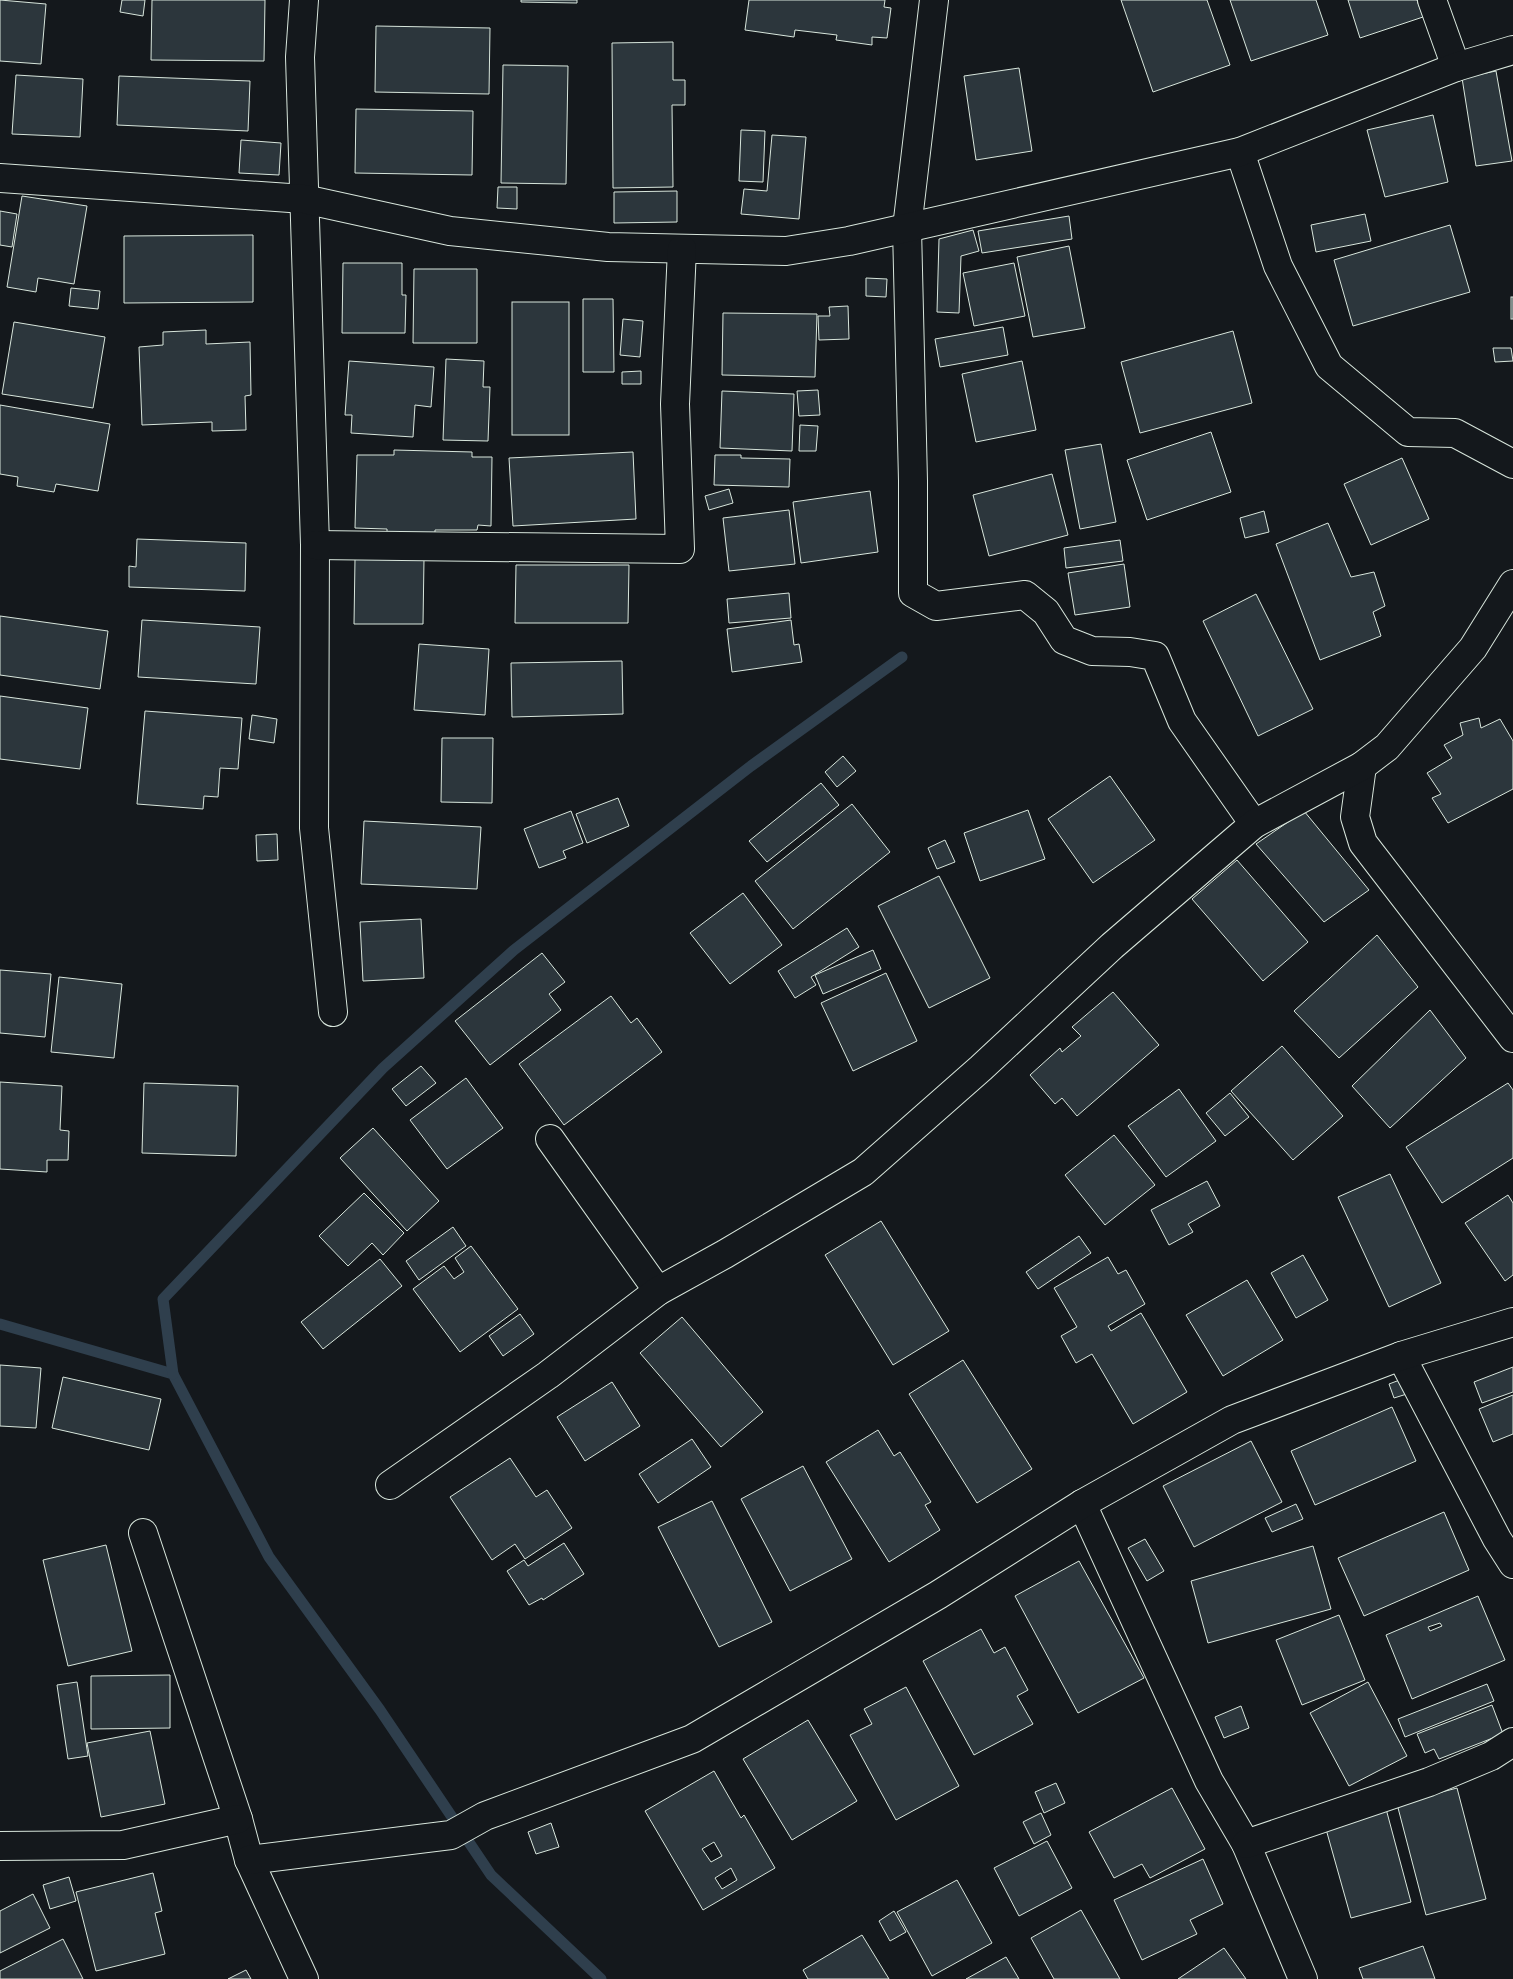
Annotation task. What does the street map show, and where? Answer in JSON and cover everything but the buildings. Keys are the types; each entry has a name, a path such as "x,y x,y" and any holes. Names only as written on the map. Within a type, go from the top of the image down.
{"street":[{"path":"304,0 300,57 316,545 314,828 332,1012"},
{"path":"934,0 907,228 913,481 913,593 936,606 1024,595 1046,612 1064,640 1092,651 1130,652 1156,656 1182,721 1254,824"},
{"path":"1432,0 1456,67"},
{"path":"0,178 304,199 450,231 608,247 786,251 849,241 1240,152 1456,67 1513,50"},
{"path":"1240,152 1278,266 1329,366 1408,432 1456,433 1513,464"},
{"path":"316,545 680,549 675,404 682,249"},
{"path":"390,1485 548,1375 658,1291 863,1172 981,1068 1112,946 1254,824 1362,766 1387,747 1473,648 1513,584"},
{"path":"1362,766 1355,817 1363,843 1513,1038"},
{"path":"550,1139 658,1291"},
{"path":"249,1860 450,1835 485,1816 692,1739 938,1595 1082,1504 1232,1420 1402,1356 1513,1322"},
{"path":"1402,1356 1497,1539 1513,1564"},
{"path":"1082,1504 1209,1781 1246,1844 1303,1979"},
{"path":"143,1534 238,1819 249,1860 304,1979"},
{"path":"1246,1844 1429,1782 1491,1756 1513,1742"},
{"path":"0,1846 123,1844 238,1819"}],"waterway":[{"path":"173,1374 163,1299 383,1068 514,950 751,766 902,657"},
{"path":"0,1324 173,1374 269,1557 380,1710 491,1875 601,1979"}]}
